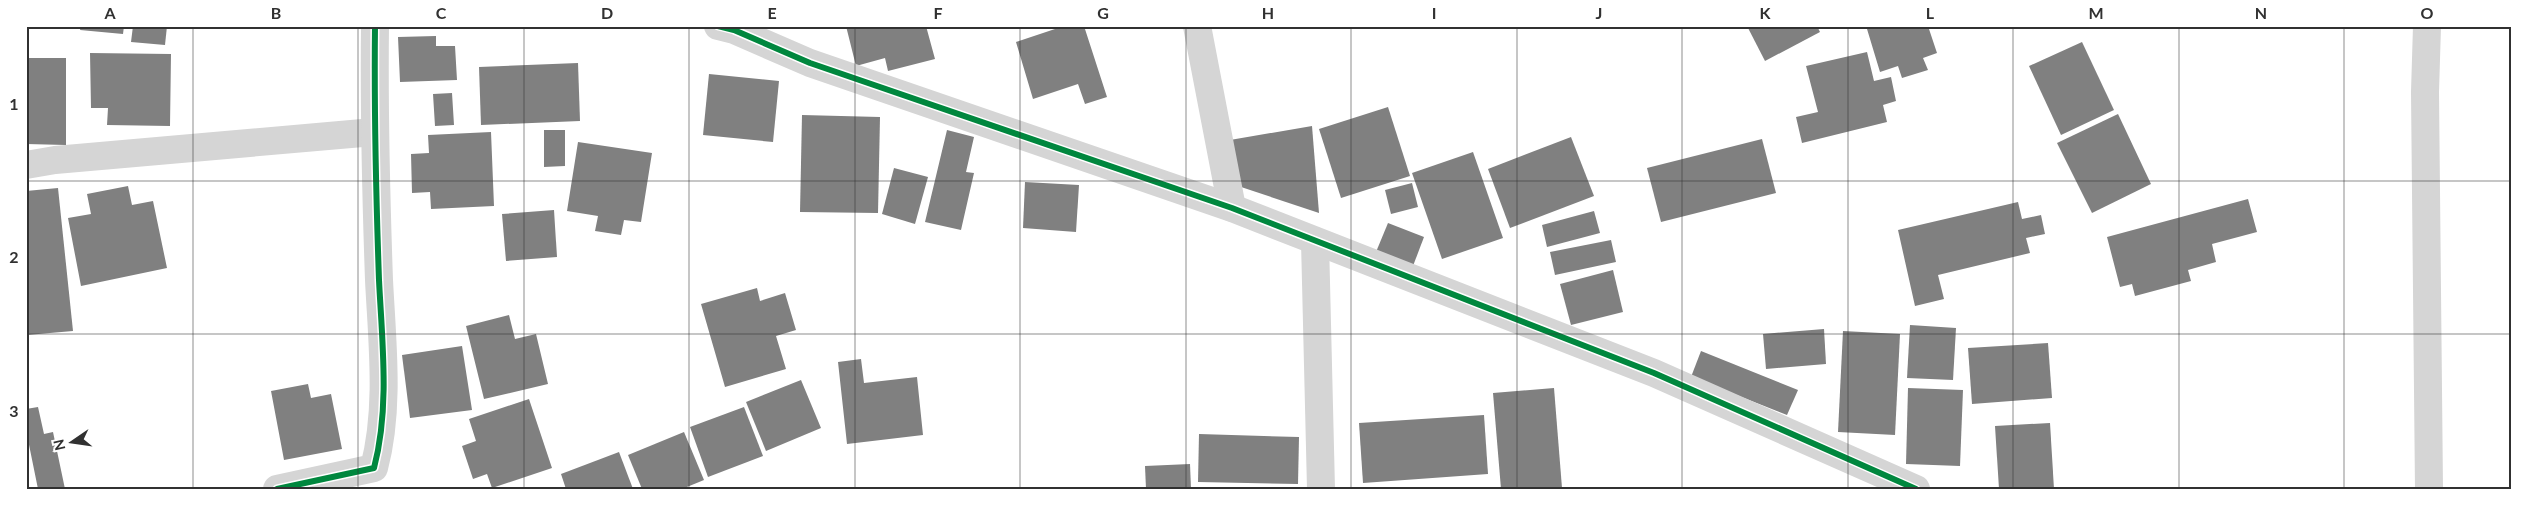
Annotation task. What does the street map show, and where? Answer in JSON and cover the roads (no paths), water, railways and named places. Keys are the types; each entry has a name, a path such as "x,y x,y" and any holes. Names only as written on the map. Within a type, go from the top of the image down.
{"street":[{"path":"277,489 376,478 383,374 374,132 375,26"},
{"path":"1198,26 1232,208"},
{"path":"2427,26 2425,92 2429,489"},
{"path":"732,28 810,63 1232,208 1654,372 1916,489"},
{"path":"26,165 374,132"},
{"path":"1315,241 1321,489"}]}
